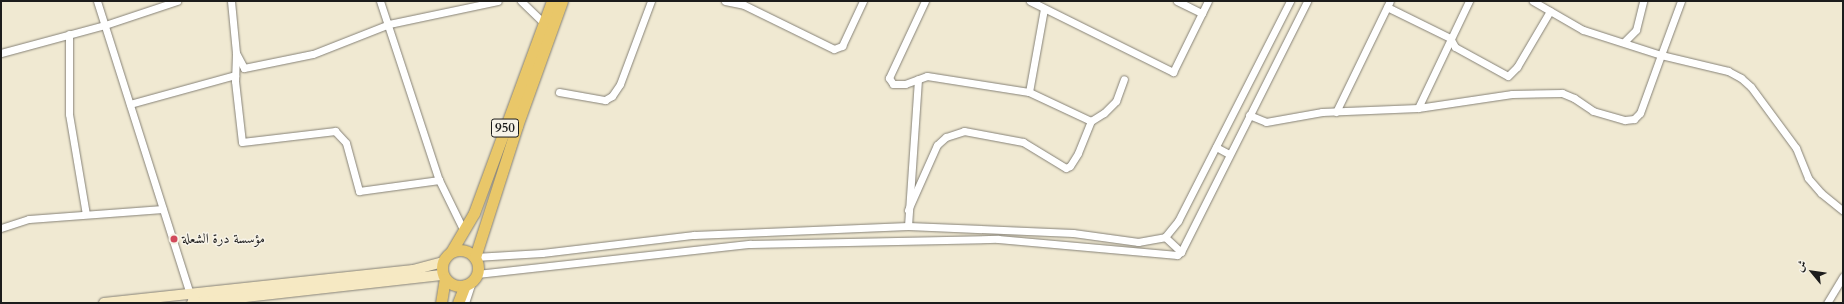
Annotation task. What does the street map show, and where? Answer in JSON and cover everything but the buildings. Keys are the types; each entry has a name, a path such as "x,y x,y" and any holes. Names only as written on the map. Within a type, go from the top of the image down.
{"main road":[{"name":"950","path":"451,252 474,213 552,1"},
{"name":"950","path":"475,257 517,126 562,1"},
{"path":"191,300 413,270 443,262 451,252 464,250 475,257 478,265 458,303"},
{"path":"441,303 444,277 443,262"},
{"path":"104,303 191,300 444,277 456,286 471,280"}],"street":[{"path":"97,1 191,300"},
{"path":"1,53 105,25 164,3 177,1"},
{"path":"231,1 242,142 335,131 346,143 359,191 439,180"},
{"path":"380,1 389,24 439,180 464,231"},
{"path":"236,53 244,68 313,54 389,24 498,1"},
{"path":"521,1 544,23"},
{"path":"559,92 605,100 612,96 620,84 651,1"},
{"path":"725,1 744,5 834,49 842,46 863,1"},
{"path":"925,1 889,78 893,84 905,84 927,76 1029,92 1091,120"},
{"path":"1030,1 1173,72 1208,1"},
{"path":"1177,1 1202,13"},
{"path":"475,257 542,253 694,235 908,226 918,228 1072,234 1138,242 1165,237 1178,221 1290,1"},
{"path":"1181,252 1282,46 1307,1"},
{"path":"1418,108 1450,38 1469,1"},
{"path":"1533,1 1583,30 1661,55 1728,71 1741,78 1751,87 1796,148 1808,178 1821,194 1843,211"},
{"path":"1624,42 1636,30 1643,1"},
{"path":"1249,115 1266,122 1336,112 1418,108 1512,94 1562,93 1574,98 1593,111 1625,120 1634,119 1640,113 1681,1"},
{"path":"1336,112 1388,4 1450,38 1455,47 1508,76 1517,67 1550,11"},
{"path":"1029,92 1044,9"},
{"path":"69,34 69,114 86,214"},
{"path":"1270,40 1282,46"},
{"path":"130,104 236,75"},
{"path":"908,226 918,79"},
{"path":"908,210 938,145 946,137 964,131 1023,142 1066,168 1078,153 1091,120 1104,113 1116,101 1124,79"},
{"path":"1216,147 1230,154"},
{"path":"1,228 29,219 163,209"},
{"path":"918,228 918,241"},
{"path":"1165,237 1181,252"},
{"path":"465,303 471,280 750,244 998,239 1165,255 1181,252"},
{"path":"1827,303 1843,276"}],"place":[{"name":"مؤسسة درة الشعلة","path":"174,239"}]}
